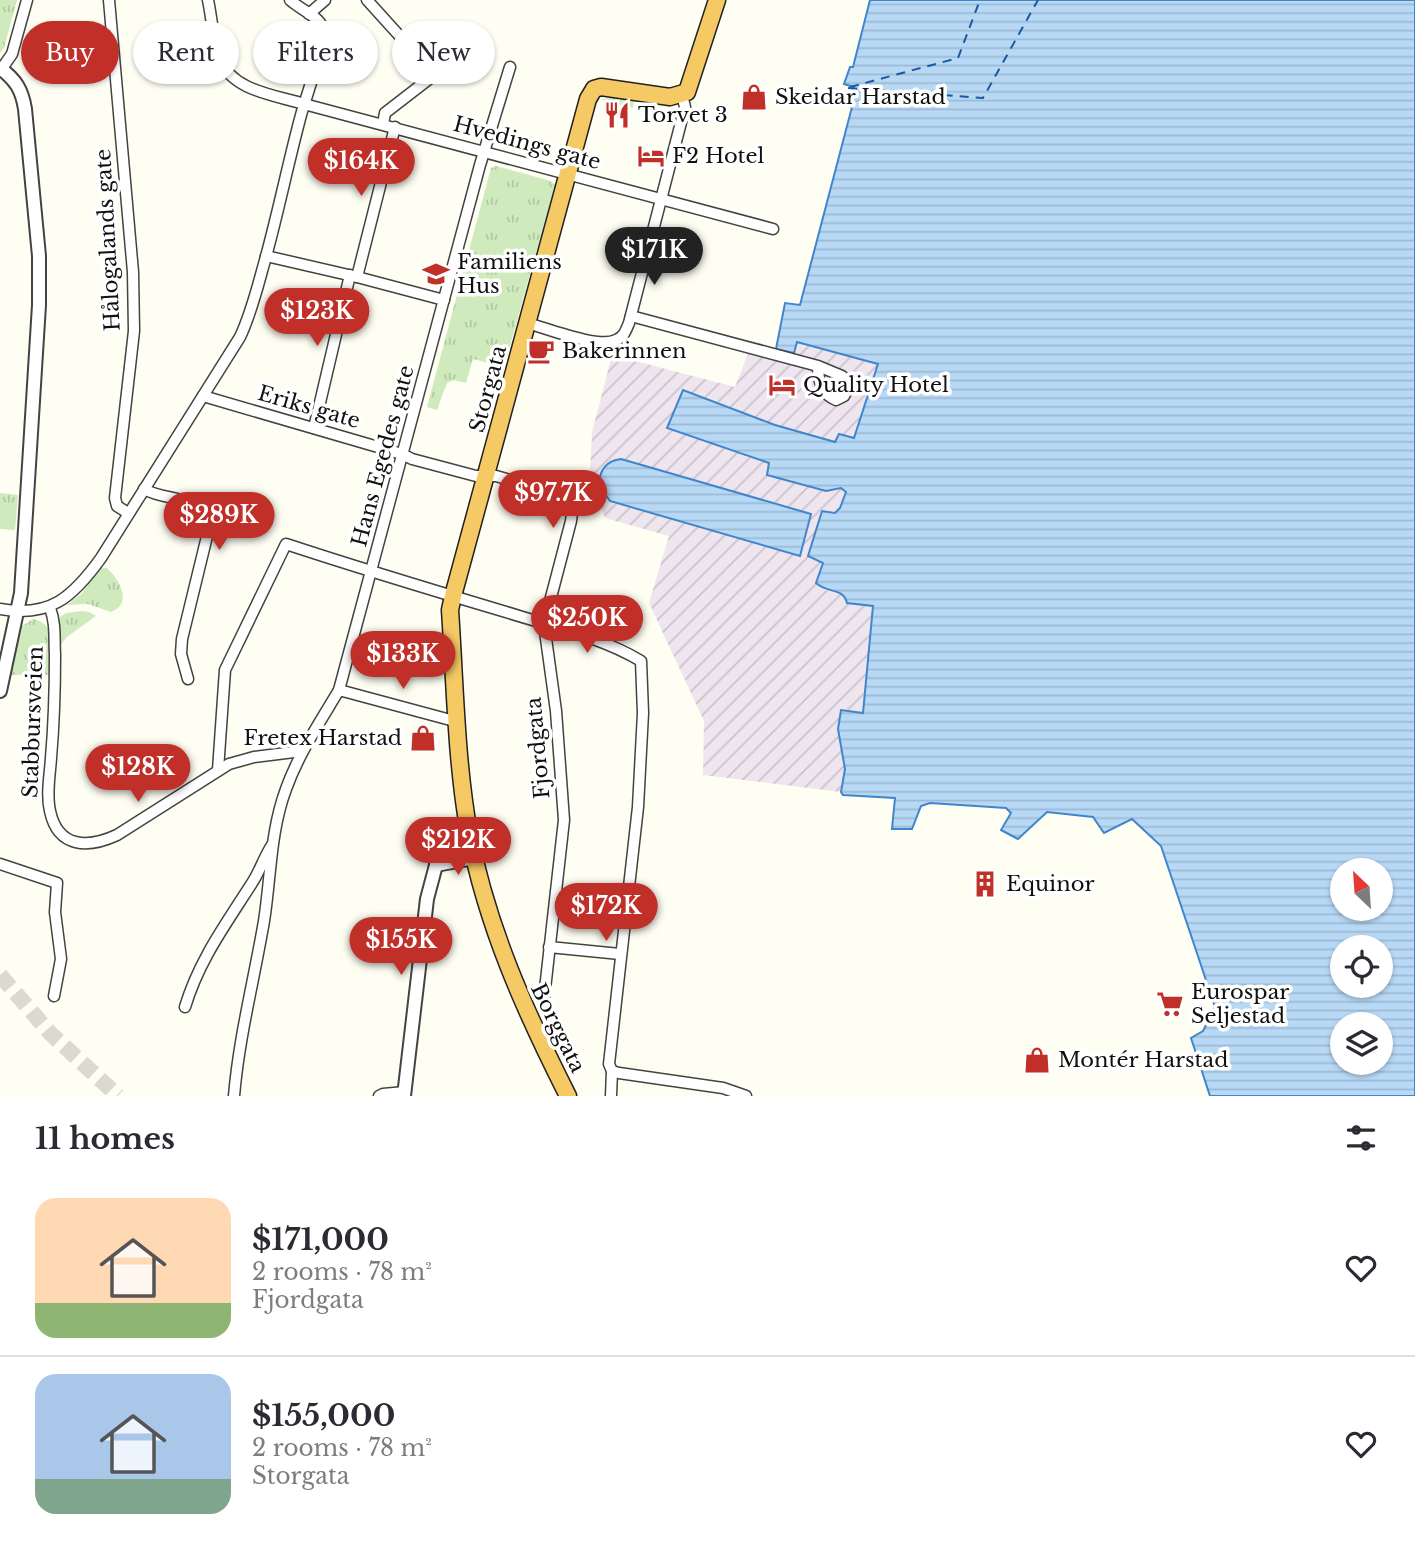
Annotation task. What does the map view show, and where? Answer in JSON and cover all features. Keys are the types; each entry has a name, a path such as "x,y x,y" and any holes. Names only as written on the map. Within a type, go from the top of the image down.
{"highway":[{"path":"682,95 691,85 717,0"},
{"name":"Storgata","path":"474,858 458,722 450,610 585,109 594,89 611,88 670,97 682,95"},
{"name":"Borggata","path":"474,858 507,968 568,1096"}],"street":[{"path":"0,691 19,612 38,327 39,256 24,102 16,81 1,70 12,54 27,0"},
{"name":"Hålogalands gate","path":"109,0 133,272 134,331 115,498 117,506 128,513"},
{"name":"Hvedings gate","path":"208,0 220,58 226,72 240,83 304,104 773,229"},
{"path":"0,609 19,612 50,608 84,582 247,323 321,42 322,28 319,21 298,9 290,0"},
{"path":"309,14 325,0"},
{"path":"367,0 392,28"},
{"name":"Hans Egedes gate","path":"234,1096 240,1040 264,920 272,845 285,792 302,751 339,690 373,573 402,454 480,165 510,67"},
{"path":"383,124 385,113 421,84"},
{"path":"527,323 596,342 610,342 624,334 685,107 682,95"},
{"path":"314,428 395,127"},
{"path":"266,257 443,300"},
{"path":"631,316 818,366"},
{"name":"Eriks gate","path":"203,396 412,459 485,476"},
{"name":"Fjordgata","path":"485,476 496,476 562,496 572,513 544,624 564,797 564,820 544,998"},
{"path":"144,489 153,494 195,503 205,511 210,523 182,639 181,654 188,679"},
{"path":"302,751 254,757 218,770 225,670 286,544 544,624 624,652 640,662 642,757 609,1057 612,1071 611,1096"},
{"name":"Stabbursveien","path":"50,608 55,624 56,699 48,796 50,814 56,828 64,836 86,845 102,842 218,770"},
{"path":"339,690 458,722"},
{"path":"379,1096 404,1094 427,899 442,853 469,831"},
{"name":"Hans Egedes gate","path":"185,1007 191,986 215,937 257,876 272,845"},
{"path":"436,865 474,858"},
{"path":"0,864 57,883 55,912 61,959 54,996"},
{"path":"549,947 620,954"},
{"path":"612,1071 723,1088 746,1096"}],"shaded area":[{"path":"753,341 793,353 797,342 878,364 854,439 836,442 775,425 683,390 667,427 769,463 768,475 841,488 846,492 840,508 835,513 823,563 824,590 840,592 847,603 873,605 863,713 841,710 838,729 845,769 841,792 703,775 704,721 649,603 669,536 605,518 590,477 592,432 612,355 735,387"}],"green space":[{"path":"0,0 17,0 4,48 0,53"},
{"path":"615,96 634,100 633,108 601,100"},
{"path":"496,166 551,181 555,185 504,367 473,359 466,383 454,380 447,383 437,410 427,407 491,168"},
{"path":"0,493 18,495 15,530 0,529"},
{"path":"100,568 107,568 120,585 123,598 118,608 111,612 88,604 67,605 82,593"},
{"path":"82,611 96,616 67,637 59,647 60,617 66,613"},
{"path":"33,619 47,627 50,634 53,650 52,675 9,675 22,626"}],"water":[{"path":"870,0 1415,0 1415,1096 1210,1096 1191,1038 1203,1031 1215,1007 1161,846 1132,819 1104,833 1093,817 1047,812 1018,839 1001,830 1011,813 1006,808 930,803 921,806 912,829 892,829 895,798 843,795 841,792 845,769 838,729 841,710 863,713 873,606 847,603 839,593 816,583 823,563 808,556 822,511 835,513 840,508 846,492 841,488 826,491 767,475 769,463 667,428 683,390 775,425 835,442 839,434 854,438 878,364 797,342 794,353 776,349 785,303 800,305 852,107 848,106 854,87 844,84 850,67 853,67"},
{"path":"621,459 811,514 800,556 610,501 599,486 600,476 607,464"}],"ferry route":[{"path":"850,87 958,58 980,0"},
{"path":"848,88 983,98 1038,0"}],"tunnel":[{"path":"0,975 50,1033 118,1096"}],"place":[{"name":"Skeidar Harstad","path":"754,97"},
{"name":"Torvet 3","path":"617,115"},
{"name":"F2 Hotel","path":"651,156"},
{"name":"Familiens Hus","path":"436,274"},
{"name":"Bakerinnen","path":"541,351"},
{"name":"Quality Hotel","path":"782,385"},
{"name":"Fretex Harstad","path":"423,738"},
{"name":"Equinor","path":"985,884"},
{"name":"Eurospar Seljestad","path":"1170,1004"},
{"name":"Montér Harstad","path":"1037,1060"}]}
